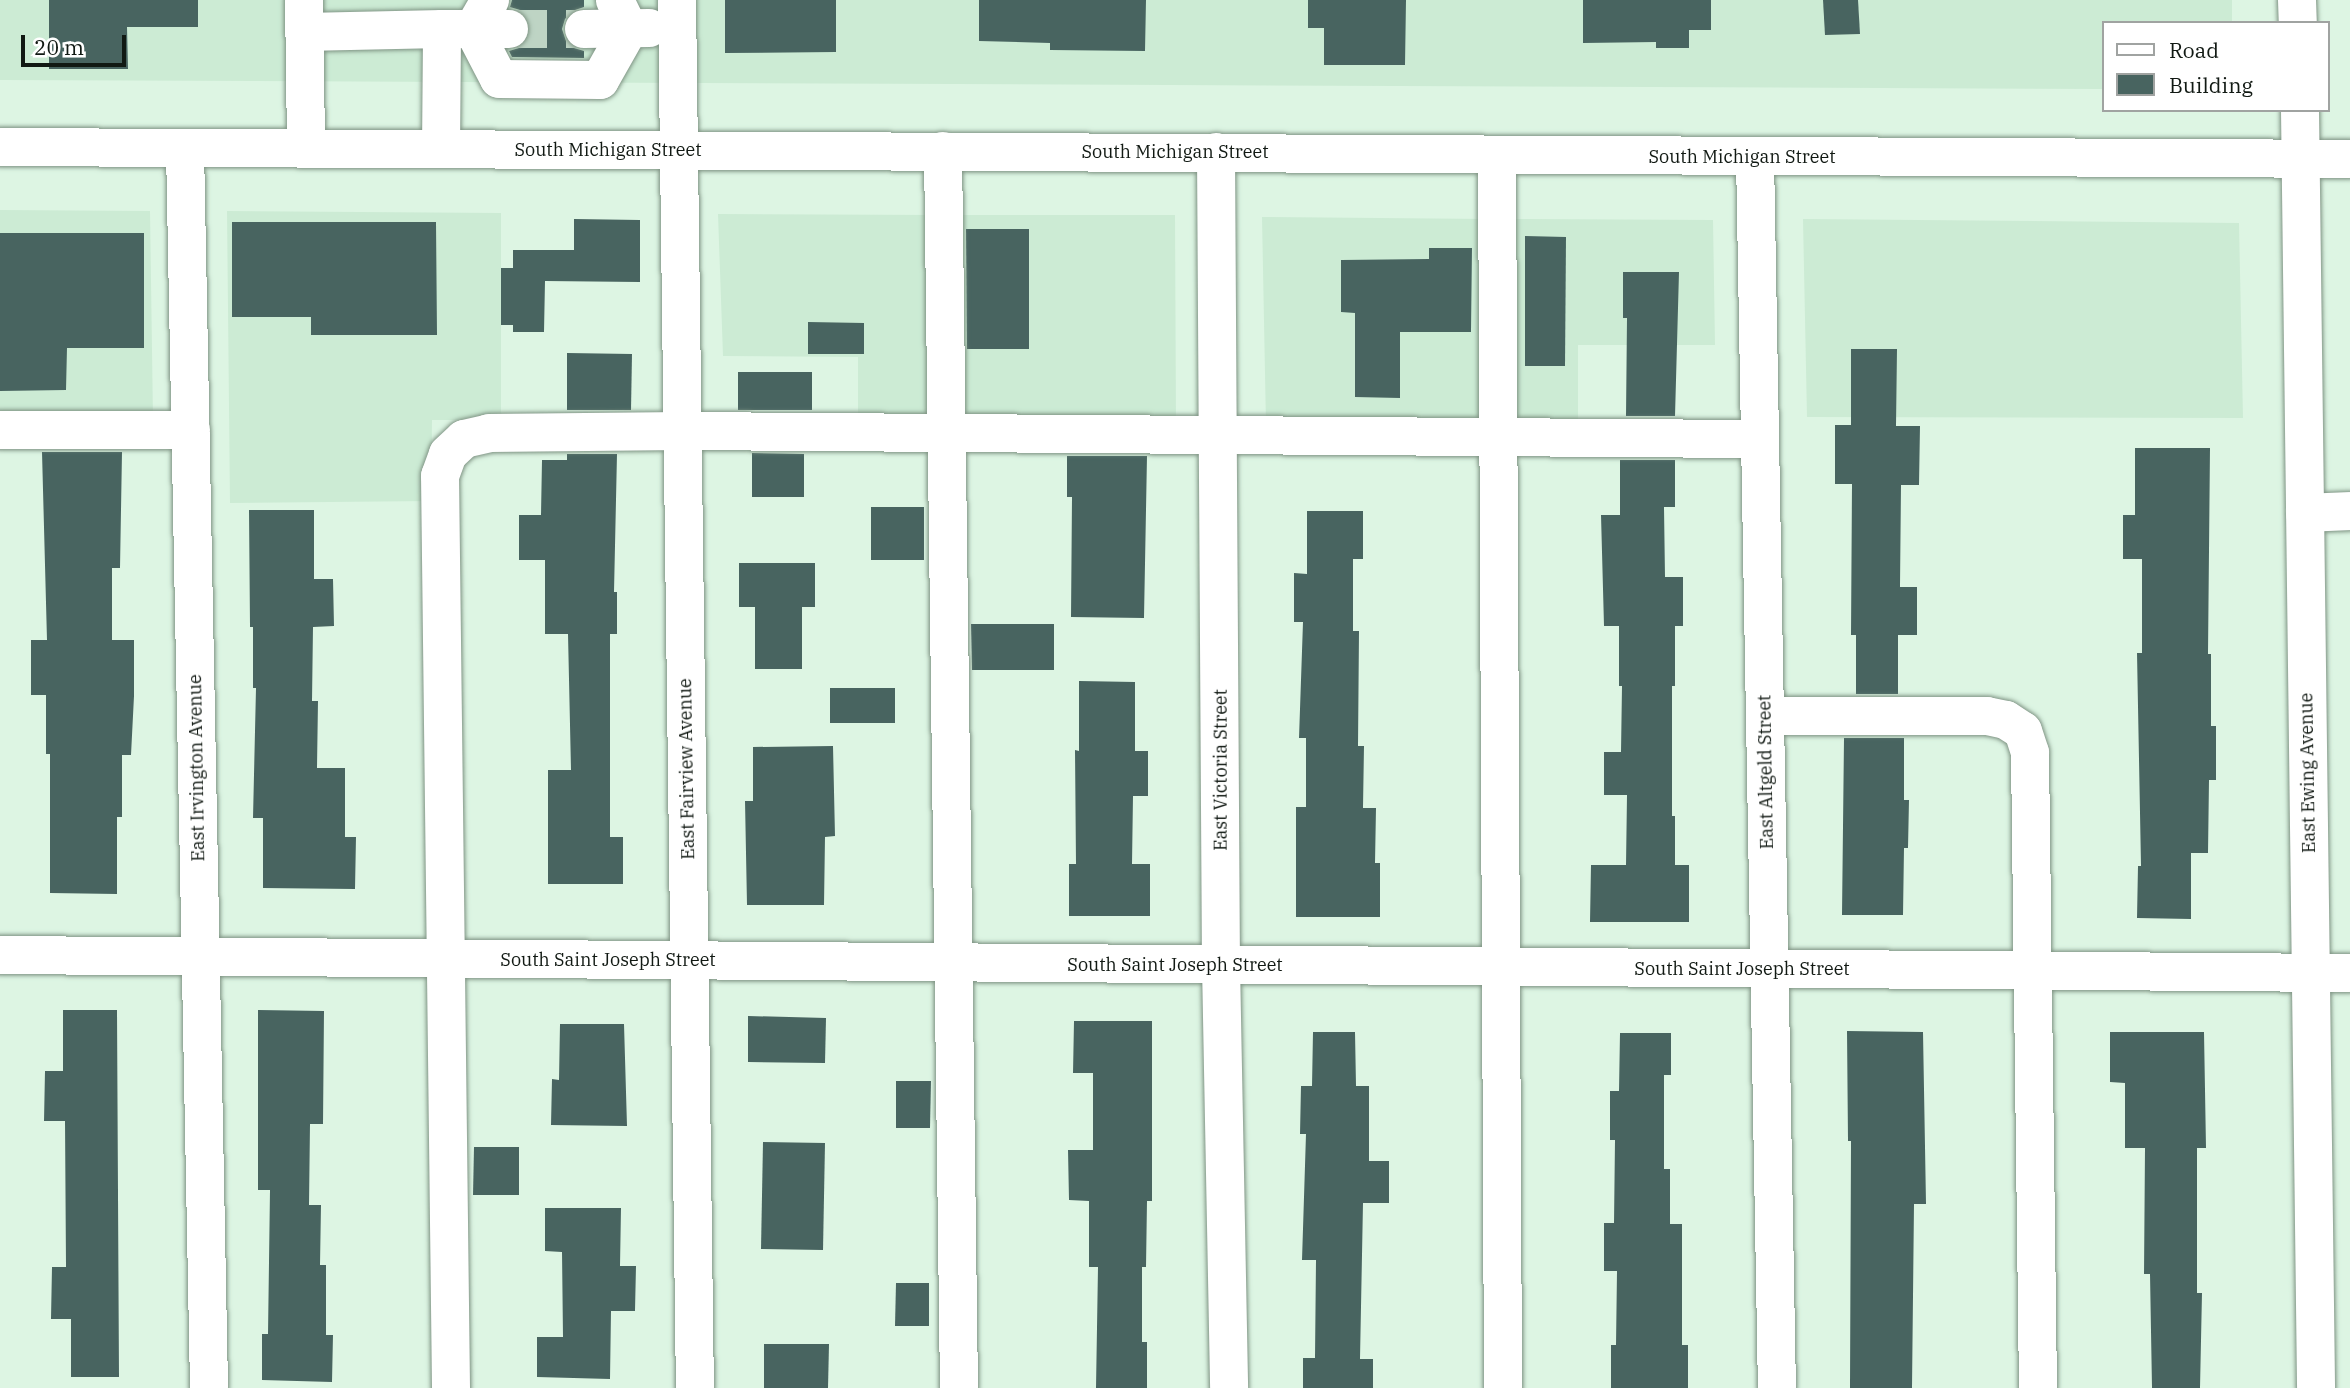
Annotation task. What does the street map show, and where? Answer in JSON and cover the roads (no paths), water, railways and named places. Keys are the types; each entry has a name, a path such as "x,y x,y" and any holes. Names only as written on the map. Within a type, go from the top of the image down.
{"street":[{"path":"2297,0 2298,21"},
{"path":"478,22 499,79 600,80 622,14"},
{"path":"584,29 622,14 677,14"},
{"name":"East Fairview Avenue","path":"677,14 695,1388"},
{"path":"306,149 304,16 374,15 478,22"},
{"path":"441,149 478,22"},
{"name":"East Ewing Avenue","path":"2300,112 2316,1388"},
{"name":"South Michigan Street","path":"0,147 2350,159"},
{"name":"East Irvington Avenue","path":"185,148 209,1388"},
{"path":"943,151 959,1388"},
{"name":"East Victoria Street","path":"1216,152 1220,435 1221,965 1229,1388"},
{"path":"1497,156 1496,436 1503,1388"},
{"name":"East Altgeld Street","path":"1755,156 1777,1388"},
{"path":"0,430 191,430"},
{"path":"451,1388 448,959 440,476 448,454 464,439 489,433 683,431 1760,439"},
{"path":"2305,513 2350,511"},
{"path":"1765,716 1987,716 2006,720 2023,731 2030,753 2038,1388"},
{"name":"South Saint Joseph Street","path":"0,955 2350,973"}],"tunnel":[{"path":"509,29 584,29"}]}
